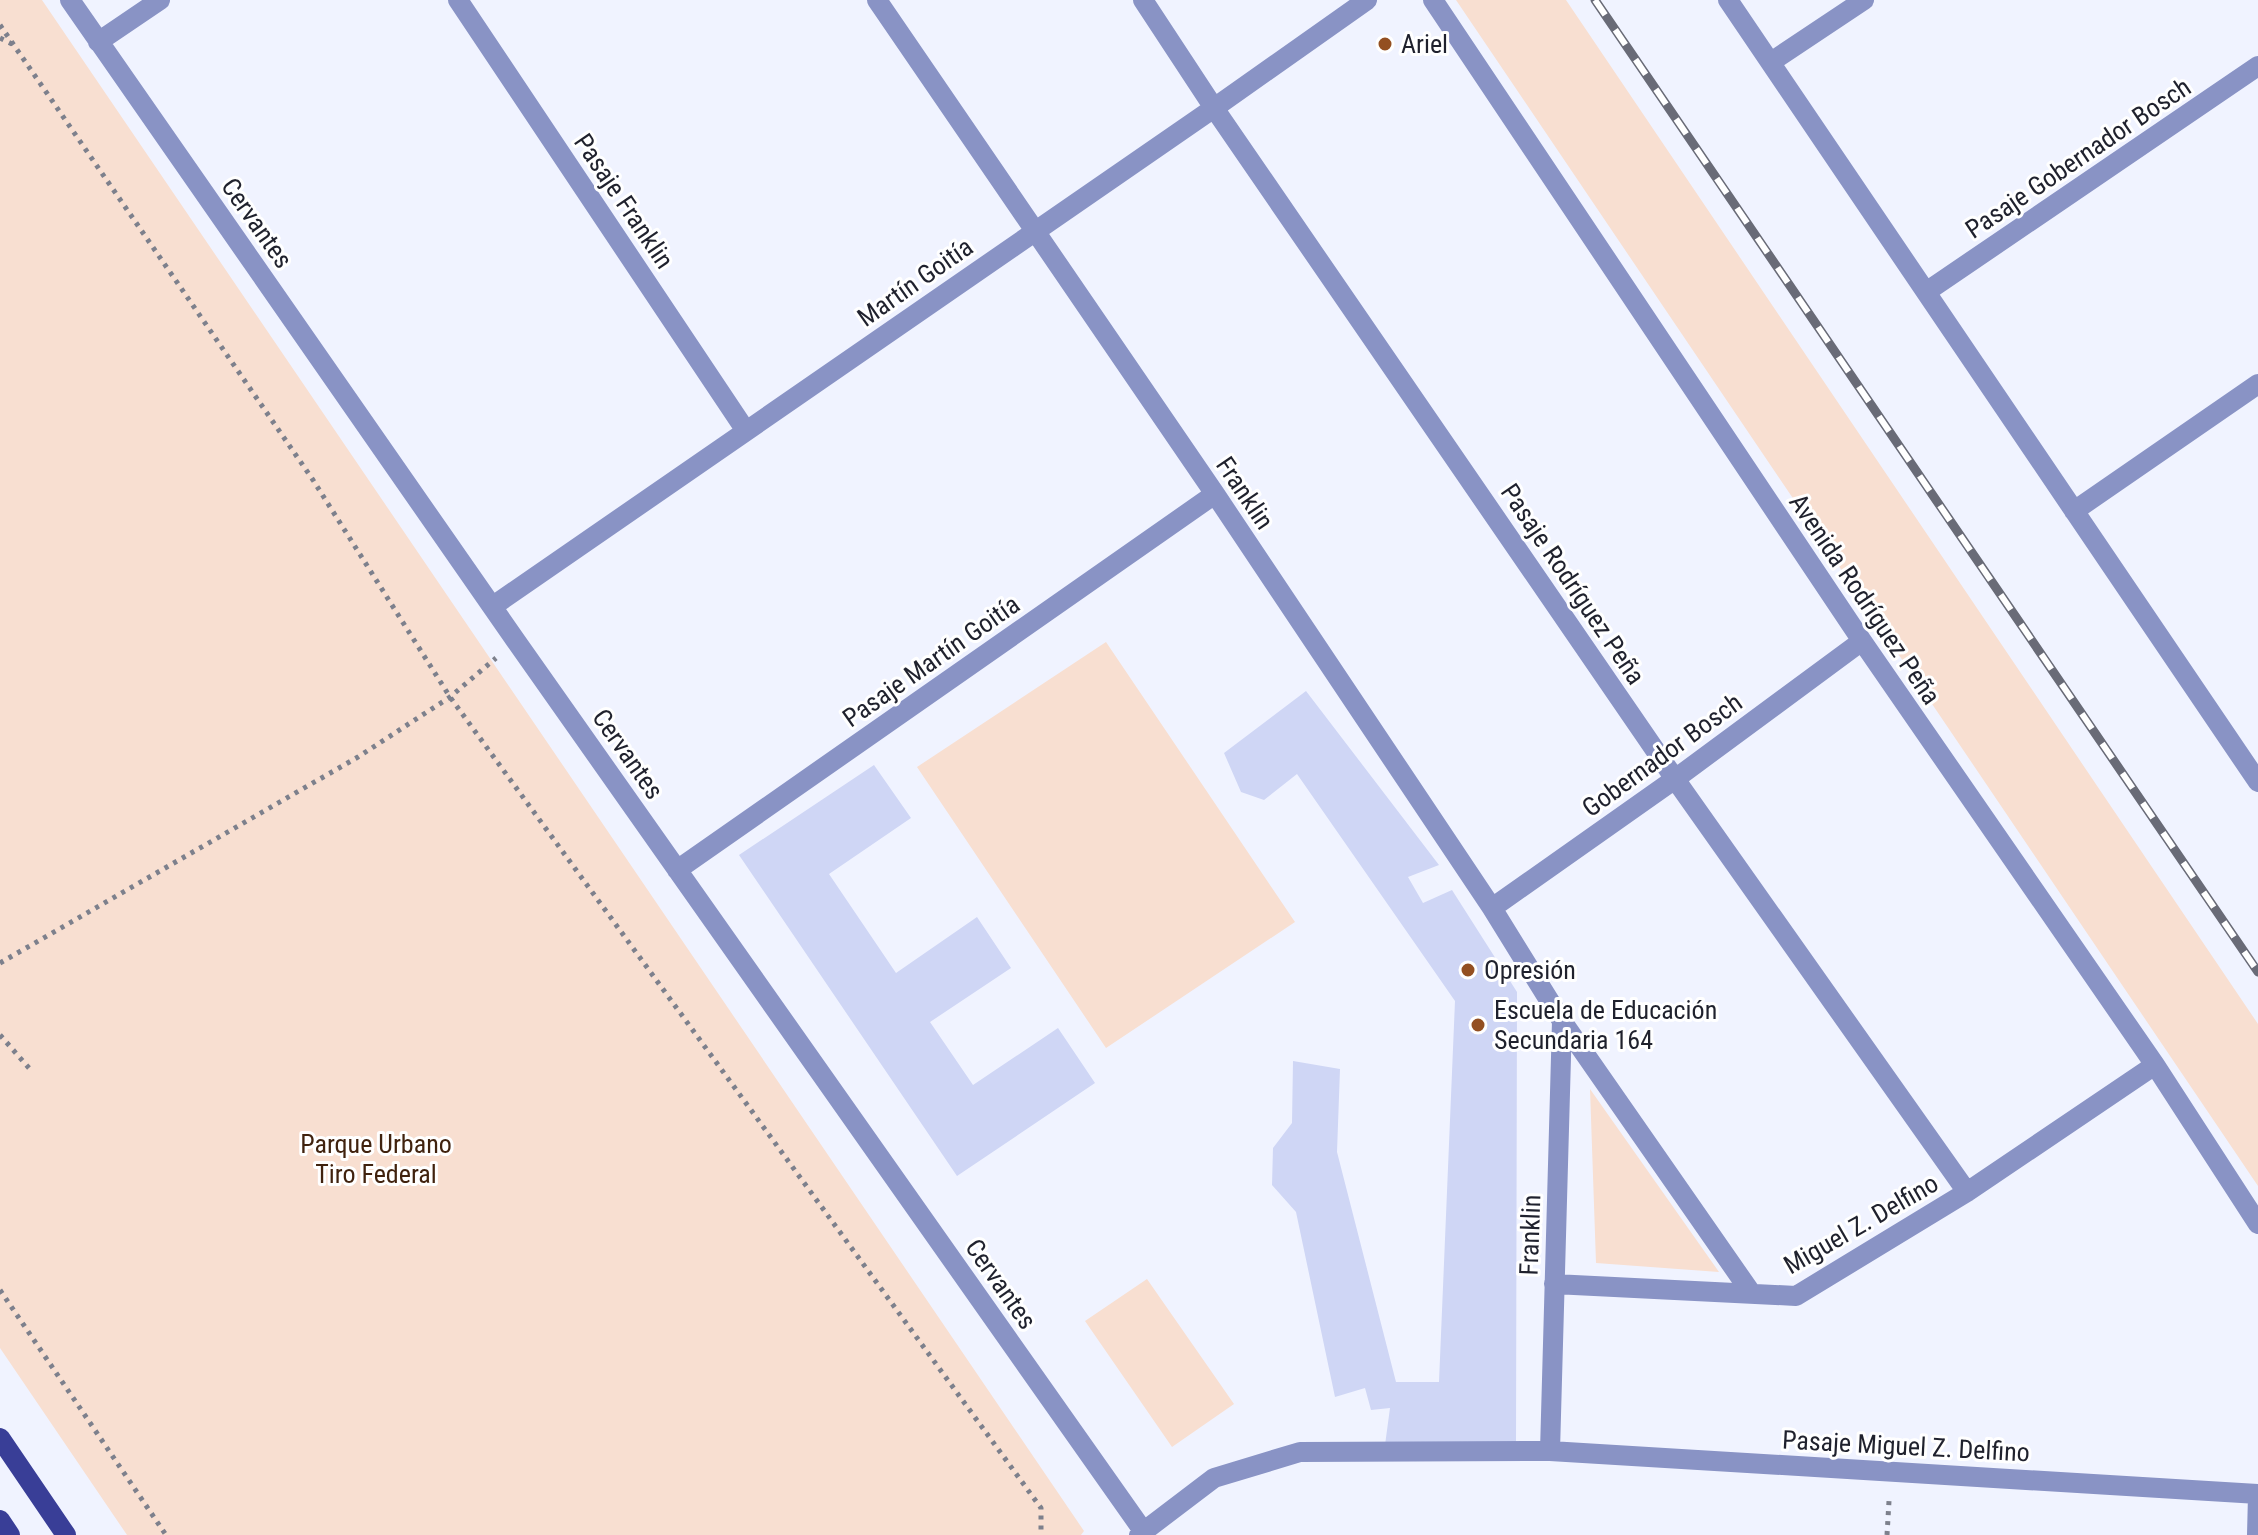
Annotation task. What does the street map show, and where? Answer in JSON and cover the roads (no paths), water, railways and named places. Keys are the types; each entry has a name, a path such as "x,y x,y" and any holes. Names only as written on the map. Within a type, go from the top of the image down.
{"main road":[{"path":"0,1438 66,1535"},
{"path":"0,1520 10,1535"}],"street":[{"name":"Cervantes","path":"70,0 1143,1533"},
{"path":"98,42 160,0"},
{"name":"Pasaje Franklin","path":"458,0 746,431"},
{"name":"Franklin","path":"877,0 1215,494 1492,908 1562,1021 1752,1294"},
{"name":"Pasaje Rodríguez Peña","path":"1143,0 1675,779 1967,1192"},
{"name":"Martín Goitía","path":"493,606 1367,0"},
{"name":"Avenida Rodríguez Peña","path":"1433,0 1862,641 2155,1065 2258,1224"},
{"path":"1728,0 2258,782"},
{"path":"1771,62 1864,0"},
{"name":"Pasaje Gobernador Bosch","path":"1926,292 2258,66"},
{"path":"2074,511 2258,384"},
{"name":"Pasaje Martín Goitía","path":"677,870 1215,494"},
{"name":"Gobernador Bosch","path":"1492,908 1675,779 1862,641"},
{"name":"Franklin","path":"1550,1451 1562,1021"},
{"name":"Miguel Z. Delfino","path":"1554,1284 1796,1296 1967,1192 2155,1065"},
{"path":"1143,1533 1214,1478 1300,1452 1550,1451"},
{"name":"Pasaje Miguel Z. Delfino","path":"1550,1451 2258,1495"},
{"path":"2257,1535 2258,1495"}],"railway":[{"path":"1595,0 2258,972"}],"place":[{"name":"Ariel","path":"1385,44"},
{"name":"Opresión","path":"1468,970"},
{"name":"Escuela de Educación Secundaria 164","path":"1478,1025"}],"park label":[{"name":"Parque Urbano Tiro Federal","path":"376,1159"}]}
